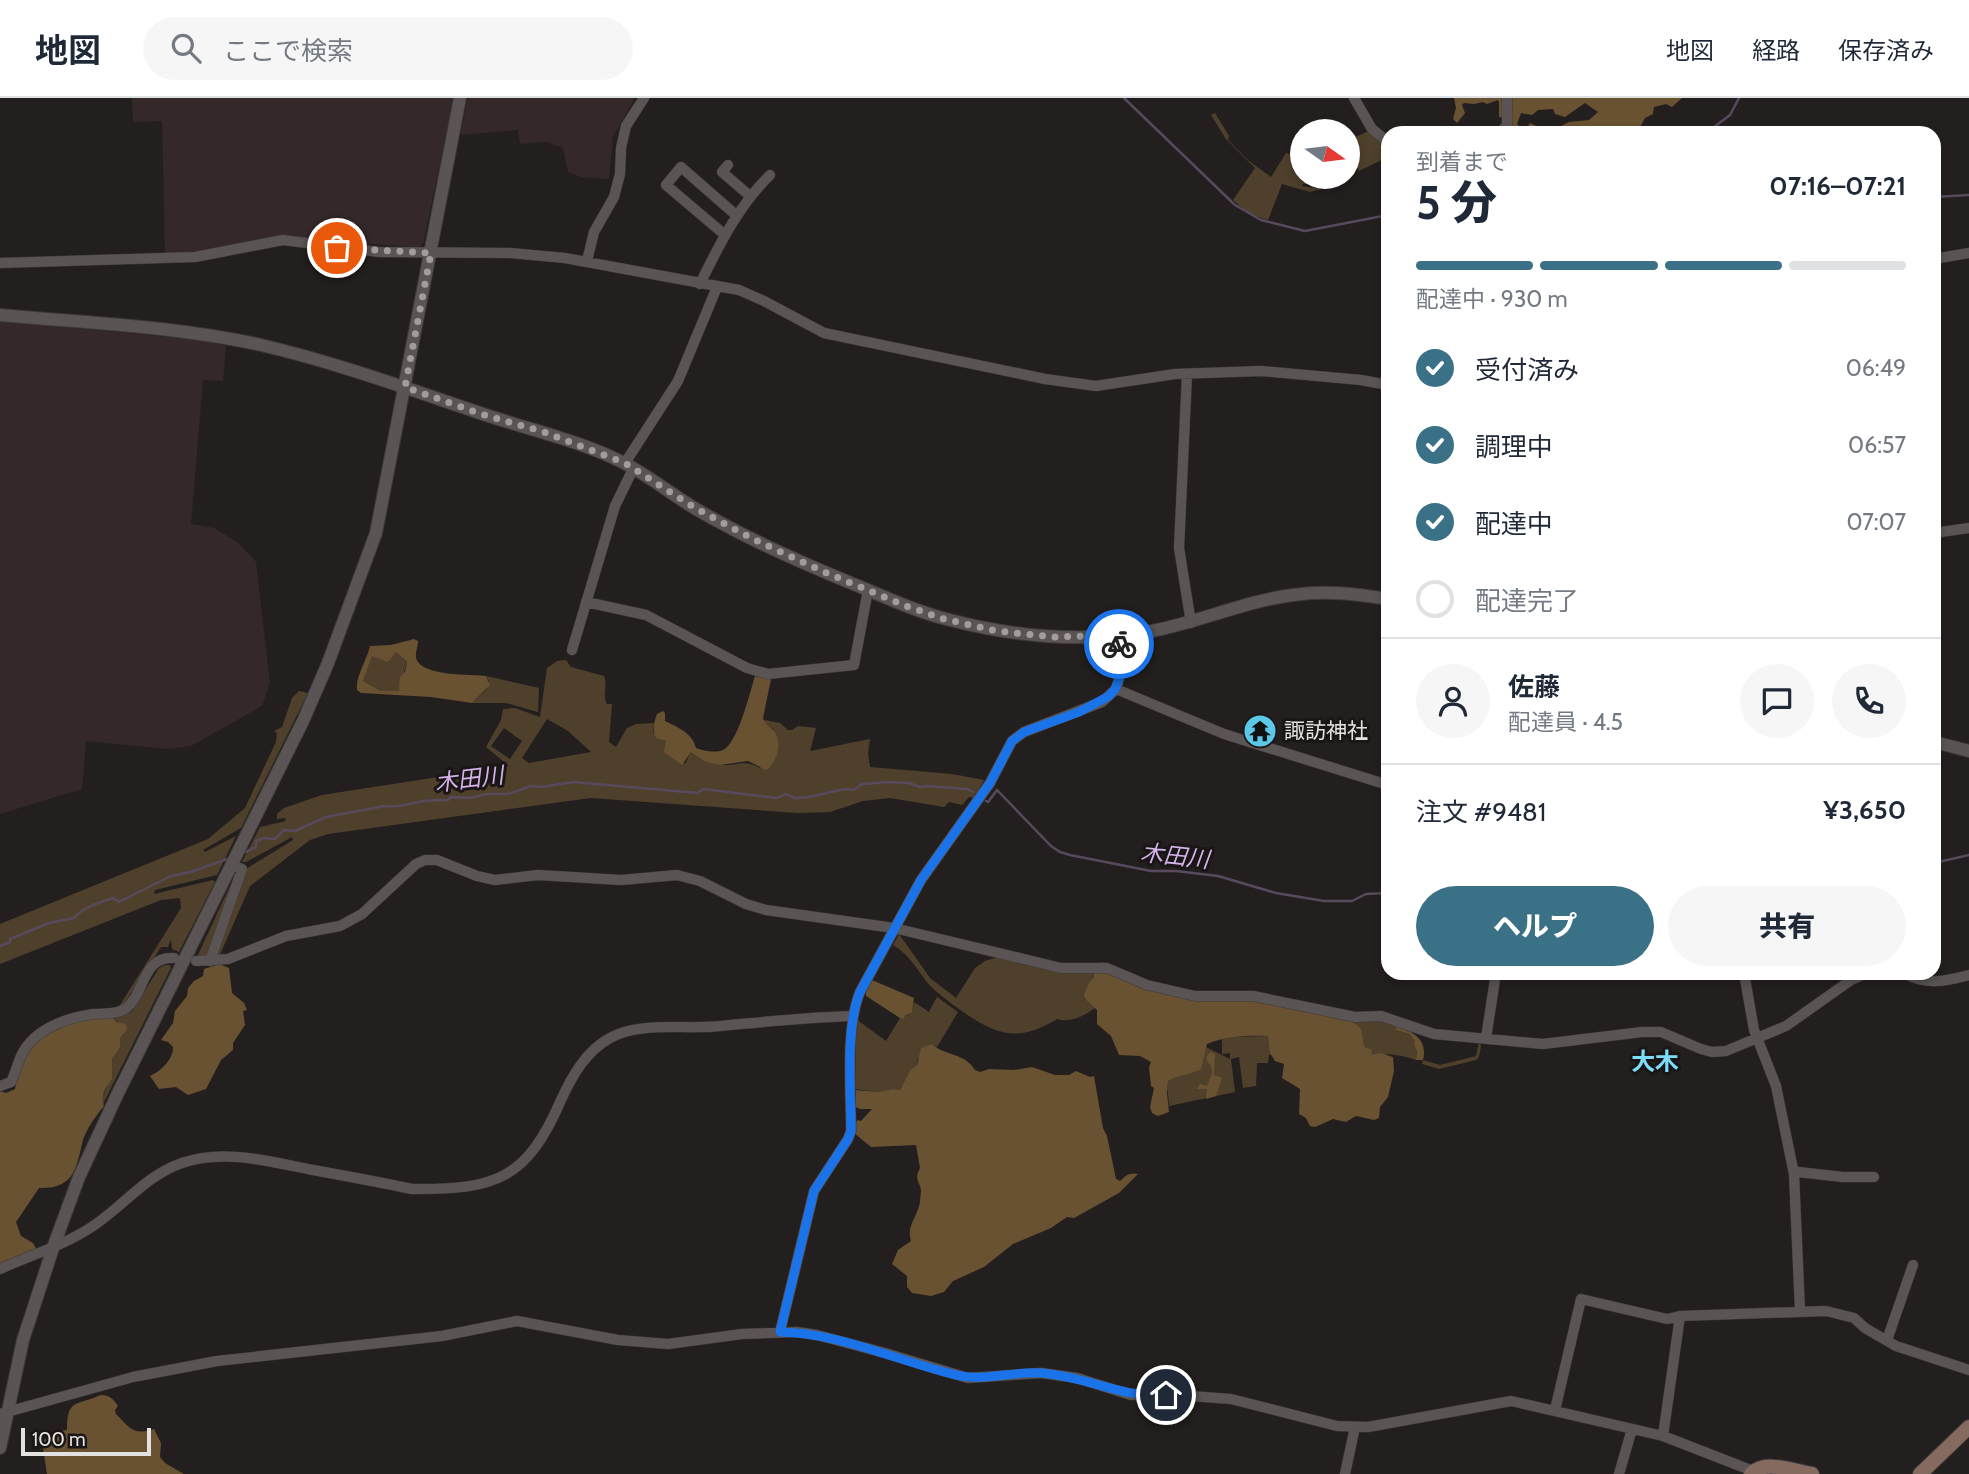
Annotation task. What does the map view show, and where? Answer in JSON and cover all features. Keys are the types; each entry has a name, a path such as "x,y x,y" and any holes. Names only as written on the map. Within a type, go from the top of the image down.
{"main road":[{"path":"1920,1474 1969,1427"},
{"path":"1752,1472 1771,1466 1812,1474"}],"street":[{"path":"0,1448 3,1413 23,1340 79,1177 313,698 376,533 460,98"},
{"path":"587,261 594,232 614,197 626,126 644,98"},
{"path":"1354,98 1371,129 1381,137"},
{"path":"1507,98 1507,126"},
{"path":"728,165 722,172 750,197"},
{"path":"725,235 666,185 681,167 737,216"},
{"path":"700,284 737,216 770,175"},
{"path":"0,263 195,257 283,240 369,251 510,253 587,261 738,290 824,333 1045,379 1103,386 1187,374 1261,370 1381,384"},
{"path":"1941,258 1969,253"},
{"path":"572,650 629,466 678,381 717,287"},
{"path":"0,315 176,331 260,345 405,387 481,414 544,432 629,466 695,508 753,539 868,590 944,619 997,631 1047,637 1119,635 1191,623 1291,595 1333,592 1381,598"},
{"path":"1187,374 1179,548 1191,623"},
{"path":"1941,532 1969,528"},
{"path":"586,602 646,615 747,668 768,674 788,674 854,665 868,590"},
{"path":"780,1332 814,1191 851,1131 853,1016 860,992 921,880 990,783 1012,741 1024,732 1102,702 1115,689 1121,658 1119,635"},
{"path":"1115,689 1224,734 1381,783"},
{"path":"1941,744 1969,751"},
{"path":"196,961 228,959 286,936 330,929 351,922 416,864 430,860 495,880 538,875 621,880 677,875 700,881 746,904 766,910 894,928 1061,968 1107,968 1147,985 1195,996 1253,996 1355,1017 1381,1016 1434,1034 1543,1044 1661,1032 1701,1049 1718,1052 1757,1040 1786,1026 1851,980"},
{"path":"210,961 242,869 231,865"},
{"path":"0,1086 11,1082 23,1051 38,1035 61,1021 116,1012 127,1007 153,964 161,958 174,958"},
{"path":"1919,980 1942,982 1969,975"},
{"path":"1486,1038 1495,980"},
{"path":"1745,980 1757,1040 1776,1086 1794,1174 1800,1311"},
{"path":"0,1269 95,1226 141,1185 163,1171 183,1162 207,1157 245,1157 412,1189 488,1184 510,1173 537,1147 580,1065 610,1038 647,1029 853,1016"},
{"path":"1794,1174 1874,1177"},
{"path":"1887,1340 1913,1265"},
{"path":"1555,1410 1581,1299 1667,1319 1680,1315 1826,1311 1854,1318 1896,1346 1969,1370"},
{"path":"1663,1436 1680,1315"},
{"path":"3,1413 133,1377 217,1362 442,1336 517,1321 618,1340 668,1344 742,1334 780,1332 817,1335 968,1378 1041,1373 1077,1378 1131,1395 1231,1399 1338,1426 1368,1427 1511,1401 1663,1436 1752,1472"},
{"path":"1345,1474 1355,1427"},
{"path":"1619,1474 1632,1429"}],"shaded area":[{"path":"132,98 454,98 423,244 418,247 320,241 291,236 188,254 165,255 162,121 133,122"},
{"path":"468,98 635,98 613,137 609,179 581,177 568,172 563,148 547,142 520,144 518,130 460,135"},
{"path":"1454,98 1682,98 1672,107 1666,104 1654,107 1653,114 1645,118 1641,126 1561,126 1569,122 1589,120 1598,112 1585,103 1565,117 1555,114 1553,109 1538,110 1532,115 1521,113 1517,124 1519,126 1500,126 1504,123 1504,118 1499,117 1498,100 1487,104 1464,103 1462,105 1465,113 1457,123 1453,119 1456,108"},
{"path":"1215,113 1229,136 1228,140 1249,161 1271,177 1286,153 1290,154 1290,186 1282,184 1268,220 1245,210 1233,200 1255,168 1226,139 1211,115"},
{"path":"1369,131 1381,140 1381,160 1360,171 1360,135"},
{"path":"1300,189 1322,189 1310,192"},
{"path":"0,321 201,340 226,346 223,381 203,380 191,524 214,528 237,542 256,562 270,683 262,706 191,746 167,749 86,741 82,789 0,814"},
{"path":"414,639 418,641 416,658 427,669 486,676 490,685 472,703 431,697 361,693 357,690 358,680 370,646 391,645","holes":["396,652 407,662 405,672 400,677 399,691 381,691 363,681 372,656 388,662"]},
{"path":"396,652 407,662 399,691 381,691 363,681 372,655 385,658"},
{"path":"566,660 571,667 604,676 606,701 607,704 612,704 609,742 616,747 627,728 636,724 654,723 653,732 666,741 685,764 691,751 713,763 745,763 760,768 774,730 765,720 780,723 788,730 798,726 816,728 810,751 870,739 870,767 952,774 984,780 974,798 969,797 962,805 949,802 944,807 890,798 863,801 830,812 798,813 591,798 328,834 310,840 250,886 219,957 215,958 246,869 293,840 292,837 242,862 260,827 286,821 285,818 277,819 277,814 284,808 322,795 509,766 486,747 501,720 503,709 515,708 540,717 547,668 557,661","holes":["547,719 568,731 591,752 529,763 522,758","504,728 522,741 510,759 491,746"]},
{"path":"486,676 539,688 538,712 506,703 472,703 487,689 489,681"},
{"path":"755,676 771,679 763,718 777,736 778,747 776,758 770,767 766,770 748,761 720,765 706,762 691,752 682,765 664,752 666,741 656,738 654,729 657,714 663,711 665,721 688,735 696,748 706,751 723,750 734,738"},
{"path":"299,691 308,693 241,828 203,850 205,852 236,836 217,875 155,890 154,894 213,880 215,882 179,952 172,949 171,939 168,947 161,947 122,1007 114,1009 120,1005 181,908 180,898 161,900 0,964 0,924 208,839 245,808 276,742 277,733 274,731 282,727 292,698"},
{"path":"236,873 208,955 197,957"},
{"path":"899,934 930,978 956,998 975,968 998,957 1067,973 1093,971 1094,979 1087,1001 1095,1008 1077,1018 1057,1019 1030,1032 1006,1033 995,1030 972,1018 933,989 908,957 893,945"},
{"path":"1101,962 1150,982 1195,992 1265,993 1354,1023 1362,1031 1365,1047 1372,1050 1371,1055 1381,1053 1393,1057 1394,1071 1388,1097 1380,1107 1379,1118 1374,1120 1356,1116 1346,1122 1333,1119 1315,1127 1310,1126 1306,1118 1299,1114 1300,1089 1282,1078 1284,1064 1275,1061 1270,1053 1268,1036 1244,1036 1207,1044 1201,1069 1168,1081 1169,1112 1158,1116 1152,1113 1150,1107 1154,1088 1151,1086 1151,1062 1140,1056 1119,1055 1111,1036 1097,1024 1097,1010 1084,995 1094,978 1093,970"},
{"path":"219,964 229,968 232,993 244,1003 247,1010 243,1011 245,1025 233,1043 233,1050 221,1060 206,1089 188,1095 176,1087 159,1089 150,1076 166,1065 173,1047 161,1040 173,1023 175,1011 187,996 188,988 203,976 204,969"},
{"path":"170,965 171,968 103,1104 102,1097 112,1059 124,1034 119,1023 112,1017 132,1011 159,968"},
{"path":"872,980 914,998 912,1013 900,1018 866,996 868,981"},
{"path":"937,997 958,1012 937,1047 931,1044 917,1060 917,1065 910,1070 900,1090 877,1092 855,1089 856,1019 886,1041 900,1018 912,1013 914,1002 929,1012"},
{"path":"112,1017 117,1022 126,1024 127,1029 112,1059 112,1079 103,1095 104,1106 85,1136 72,1175 60,1185 39,1188 16,1222 21,1236 33,1243 37,1250 0,1267 0,1091 6,1093 15,1089 21,1060 59,1018"},
{"path":"1376,1019 1397,1026 1395,1030 1410,1034 1416,1041 1416,1060 1394,1055 1371,1056 1349,1020"},
{"path":"1397,1026 1418,1038 1423,1047 1423,1060 1416,1060 1415,1041 1410,1034 1395,1030"},
{"path":"1268,1036 1271,1054 1268,1063 1257,1063 1256,1086 1243,1088 1239,1057 1231,1059 1235,1092 1169,1106 1167,1081 1181,1074 1196,1072 1206,1047 1230,1059 1230,1053 1222,1054 1222,1039"},
{"path":"1479,1042 1481,1046 1476,1060 1439,1069 1422,1064 1423,1060 1440,1065 1476,1056"},
{"path":"932,1044 964,1059 980,1072 989,1069 1014,1070 1032,1067 1055,1075 1069,1075 1076,1071 1094,1076 1116,1179 1120,1181 1128,1174 1138,1174 1119,1193 1074,1218 1067,1217 1051,1228 1013,1244 984,1267 953,1281 944,1292 931,1296 912,1293 907,1287 907,1276 892,1264 898,1250 911,1241 911,1226 919,1207 921,1190 917,1177 920,1168 916,1145 871,1147 854,1133 855,1123 861,1121 872,1109 856,1107 856,1090 900,1090 910,1070 917,1065 921,1048"},
{"path":"1210,1052 1215,1054 1214,1075 1222,1078 1216,1096 1206,1099 1207,1089 1197,1089 1200,1084 1207,1086 1212,1073 1207,1061"},
{"path":"101,1395 113,1399 118,1406 116,1414 132,1429 141,1432 154,1429 161,1443 160,1457 184,1474 47,1474 42,1442 54,1432 67,1430 67,1420 74,1405"}],"waterway":[{"path":"1124,98 1235,205 1261,220 1305,231 1381,216"},
{"path":"1715,126 1730,115 1739,98"},
{"path":"1941,197 1969,195"},
{"name":"木田川","path":"243,853 256,847 256,841 264,838 275,839 284,830 295,831 326,817 385,806 448,800 451,797 508,794 531,786 573,782 698,793 703,789 777,798 785,794 795,798 809,797 845,789 854,790 862,784 890,782 909,783 920,787 967,789 973,792"},
{"name":"木田川","path":"986,801 988,802 997,790 1051,846 1070,855 1151,871 1218,876 1276,893 1324,901 1352,901 1366,894 1381,893"},
{"name":"木田川","path":"1941,861 1969,855"},
{"name":"木田川","path":"0,946 49,923 74,918 97,904 113,898 119,902 171,876 230,858"}],"way so far":[{"path":"337,248 431,253 405,387 481,414 589,447 625,463 695,508 753,539 906,606 944,619 997,631 1054,637 1119,635 1119,644"}],"place":[{"name":"諏訪神社","path":"1260,731"}],"district":[{"name":"大木","path":"1655,1062"}],"route":[{"path":"1119,644 1119,679 1109,696 1079,712 1024,732 1012,741 990,783 921,880 860,992 855,1003 852,1027 851,1131 814,1191 780,1332 817,1335 968,1378 1041,1373 1077,1378 1131,1395 1166,1395"}]}
